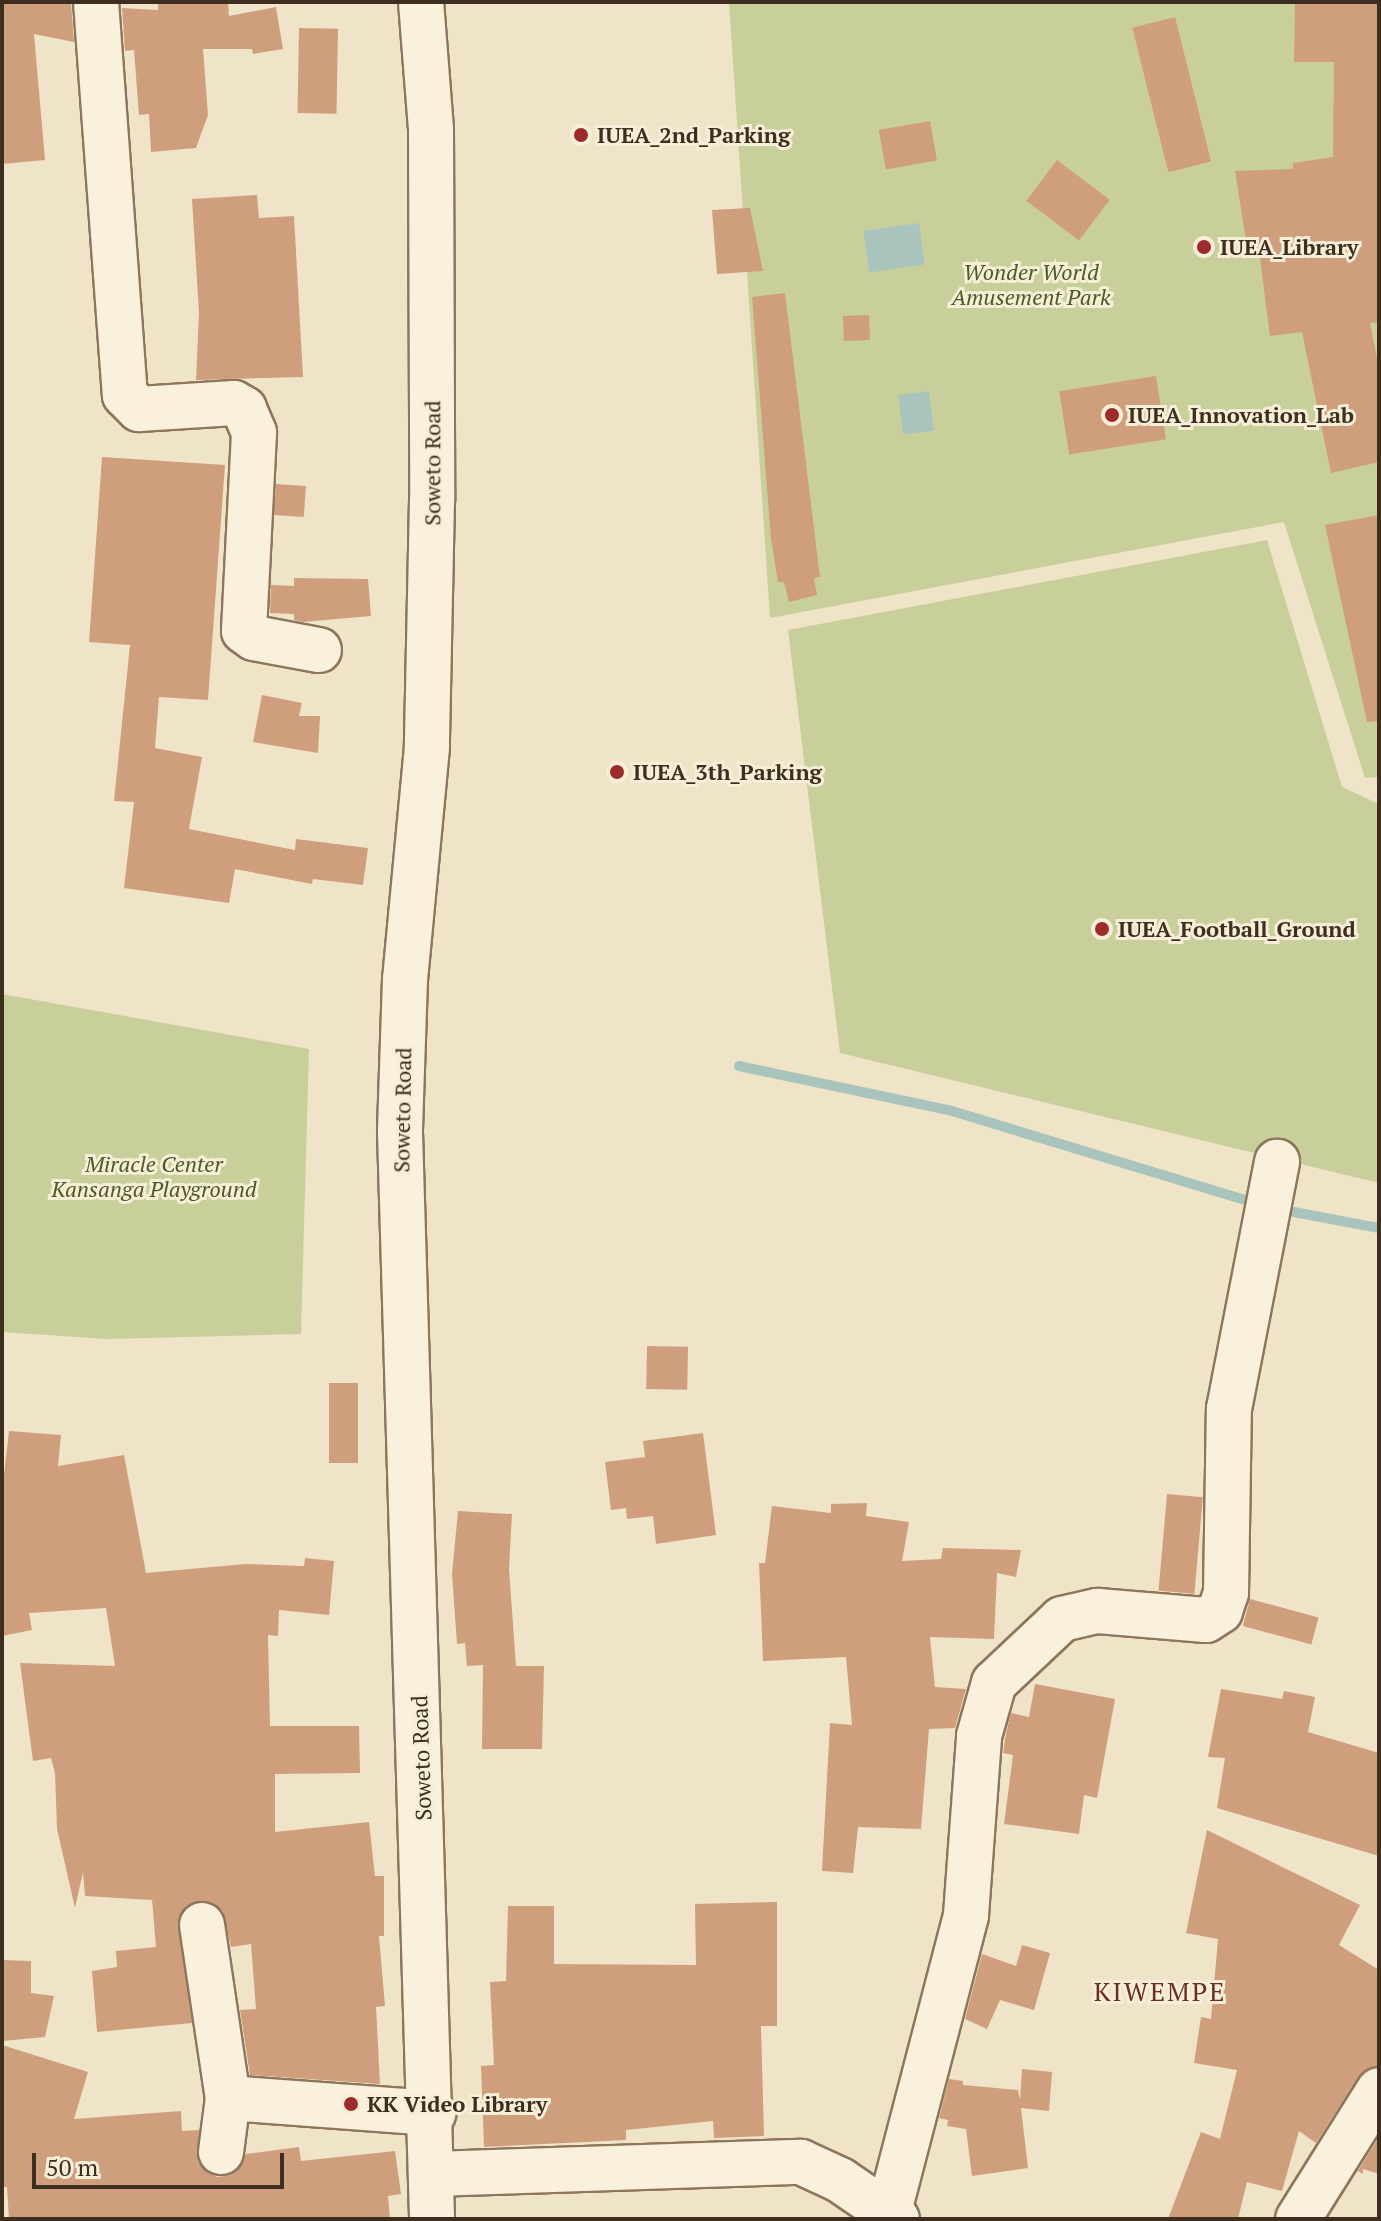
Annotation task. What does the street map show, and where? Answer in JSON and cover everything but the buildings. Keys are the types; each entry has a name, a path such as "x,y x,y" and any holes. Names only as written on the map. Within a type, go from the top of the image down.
{"street":[{"path":"96,2 125,395 139,409 234,403 244,409 254,433 244,631 254,638 319,650"},
{"name":"Soweto Road","path":"421,2 431,129 432,500 427,747 405,979 400,1132 433,2113 432,2219"},
{"path":"433,2174 801,2162 840,2180 890,2217 966,1915 979,1736 994,1683 1062,1619 1098,1611 1206,1620 1220,1611 1226,1593 1229,1409 1277,1162"},
{"path":"202,1925 228,2098 221,2152"},
{"path":"1298,2219 1379,2090"},
{"path":"228,2098 433,2113"}],"green space":[{"name":"Wonder World Amusement Park","path":"729,2 1379,2 1379,777 1365,778 1284,522 770,618"},
{"name":"IUEA_Football_Ground","path":"1267,540 1342,787 1379,804 1379,1183 840,1053 788,630"},
{"name":"Miracle Center Kansanga Playground","path":"2,994 309,1049 301,1334 107,1339 2,1332"}],"water":[{"path":"919,223 925,265 869,272 864,231"},
{"path":"929,391 934,431 903,434 898,395"}],"waterway":[{"path":"739,1066 952,1111 1259,1204"},
{"path":"1278,1209 1379,1228"}],"place":[{"name":"IUEA_2nd_Parking","path":"581,135"},
{"name":"IUEA_Library","path":"1204,247"},
{"name":"IUEA_Innovation_Lab","path":"1112,415"},
{"name":"IUEA_3th_Parking","path":"617,772"},
{"name":"IUEA_Football_Ground","path":"1102,929"},
{"name":"KK Video Library","path":"351,2104"}],"district":[{"name":"KIWEMPE","path":"1160,1992"}]}
